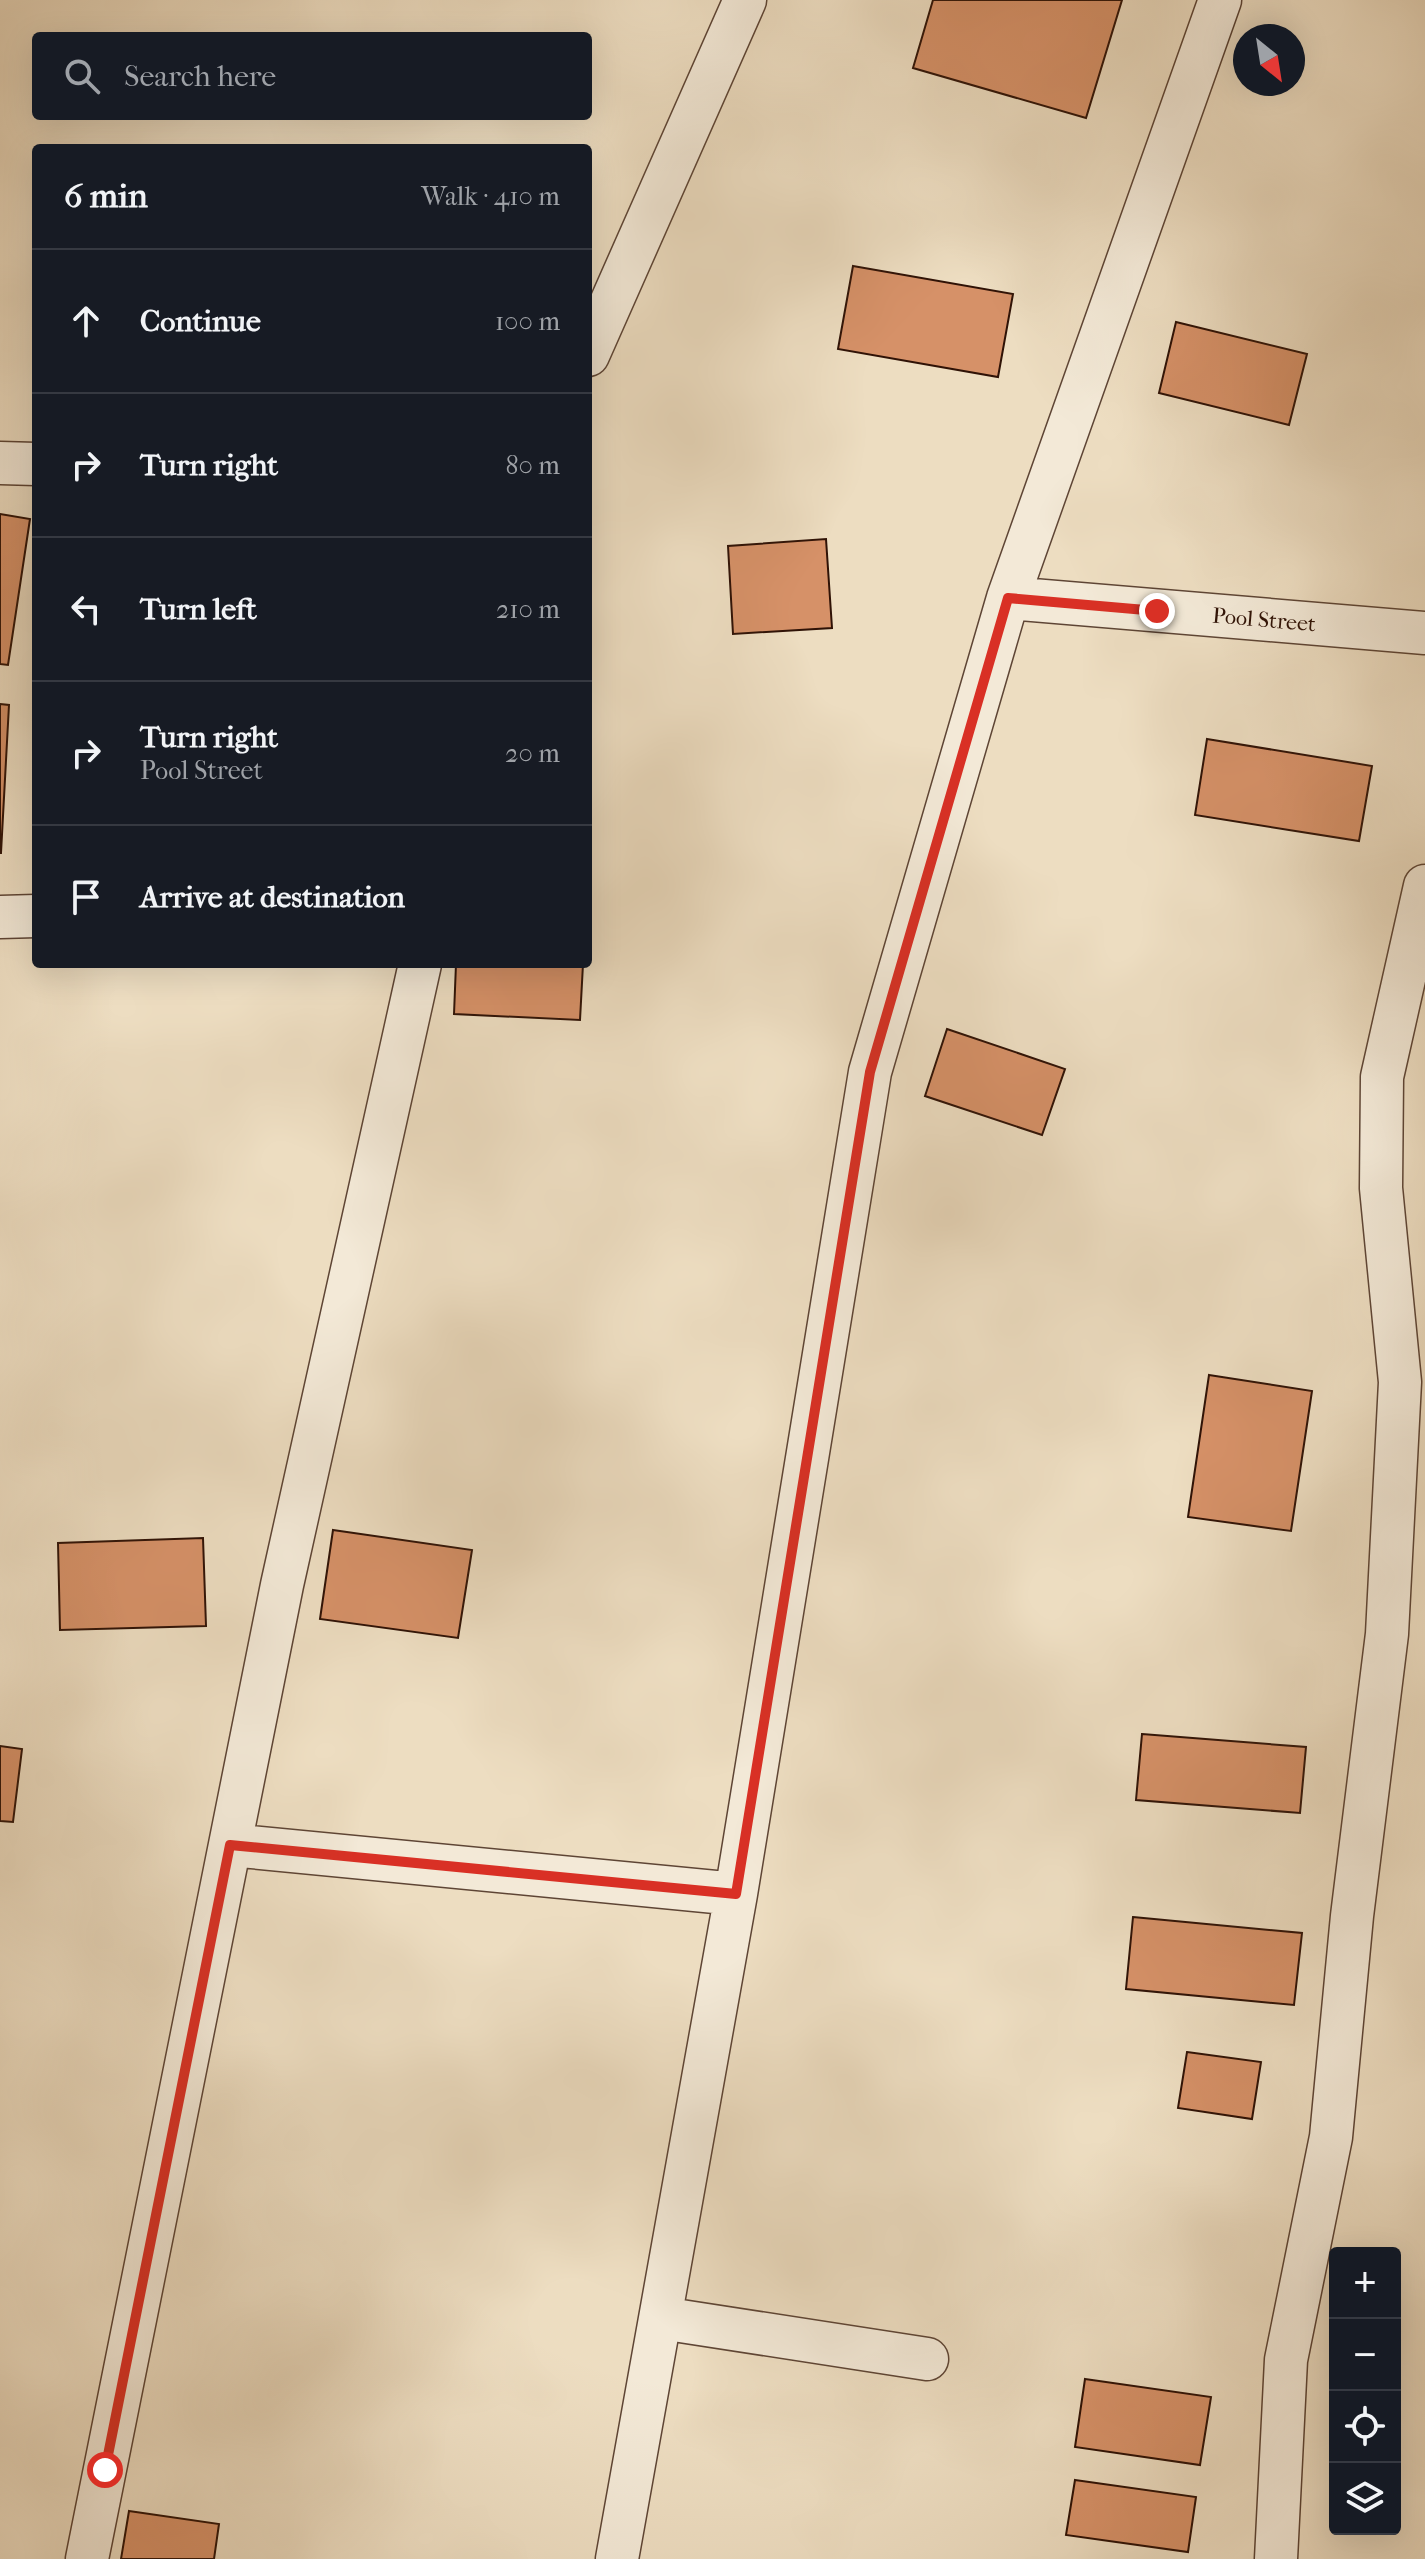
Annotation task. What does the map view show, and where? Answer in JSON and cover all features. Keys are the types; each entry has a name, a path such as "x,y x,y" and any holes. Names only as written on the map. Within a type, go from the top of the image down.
{"street":[{"path":"592,346 745,0"},
{"path":"617,2559 736,1894 870,1072 1008,598 1220,0"},
{"path":"0,463 32,464"},
{"name":"Pool Street","path":"1008,598 1425,633"},
{"path":"1276,2559 1286,2360 1331,2137 1352,1916 1387,1634 1400,1382 1381,1188 1382,1077 1425,886"},
{"path":"0,917 32,916"},
{"path":"87,2559 282,1585 419,968"},
{"path":"230,1845 736,1894"},
{"path":"661,2318 927,2359"}],"building":[{"path":"933,0 1122,0 1086,118 913,68"},
{"path":"853,266 1013,294 998,377 838,349"},
{"path":"1176,322 1307,354 1289,425 1159,393"},
{"path":"0,514 30,519 8,665 0,664"},
{"path":"826,539 832,628 733,634 728,546"},
{"path":"0,704 9,705 1,853 0,853"},
{"path":"1207,739 1372,766 1359,841 1195,815"},
{"path":"456,968 583,968 580,1020 454,1014"},
{"path":"947,1029 1065,1069 1042,1135 925,1096"},
{"path":"1209,1375 1312,1391 1291,1531 1188,1517"},
{"path":"333,1530 472,1550 458,1638 320,1619"},
{"path":"203,1538 206,1626 60,1630 58,1543"},
{"path":"1142,1734 1306,1747 1300,1813 1136,1800"},
{"path":"0,1746 22,1749 13,1822 0,1821"},
{"path":"1133,1917 1302,1933 1294,2005 1126,1989"},
{"path":"1187,2052 1261,2062 1252,2119 1178,2108"},
{"path":"1085,2379 1211,2397 1200,2465 1075,2447"},
{"path":"1075,2480 1196,2497 1188,2552 1066,2535"},
{"path":"129,2511 219,2524 214,2559 121,2559"}],"route":[{"path":"105,2470 230,1845 736,1894 870,1072 1008,598 1157,611"}]}
